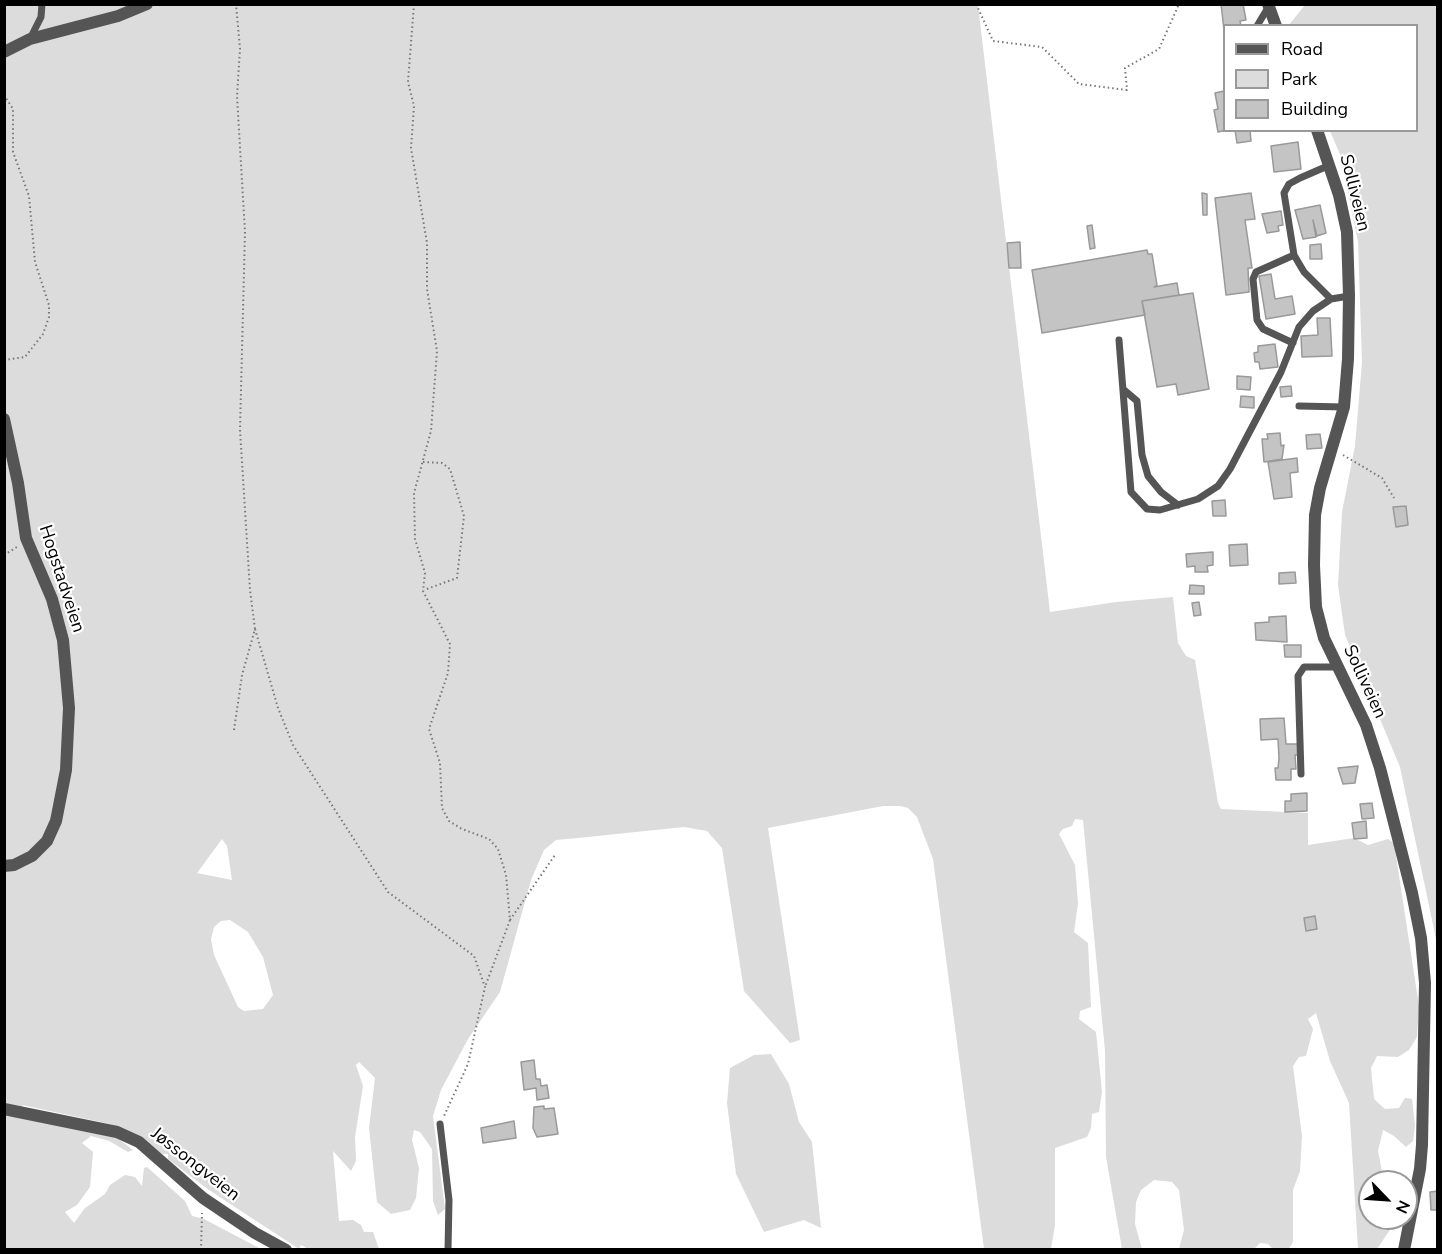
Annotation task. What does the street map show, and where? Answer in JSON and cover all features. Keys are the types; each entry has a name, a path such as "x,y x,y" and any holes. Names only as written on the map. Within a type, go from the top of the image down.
{"street":[{"path":"4,52 30,39 118,16 147,4"},
{"path":"1268,5 1275,24"},
{"name":"Solliveien","path":"1318,132 1330,165 1347,232 1349,296 1348,359 1344,407 1320,488 1315,515 1316,607 1324,638 1366,725 1380,768 1412,893 1421,938 1425,983 1422,1145 1420,1169 1404,1250"},
{"name":"Hogstadveien","path":"4,419 18,483 26,538 52,599 63,639 69,718 65,780 56,821 46,841 33,856 14,865 4,866"},
{"name":"Jøssongveien","path":"4,1109 117,1131 139,1142 203,1198 255,1233 286,1250"}],"lane":[{"path":"30,39 41,17 42,4"},
{"path":"1258,24 1268,5"},
{"path":"1330,165 1289,184 1284,194 1294,255 1304,272 1330,299"},
{"path":"1293,343 1263,329 1257,320 1252,279 1256,272 1294,255"},
{"path":"1119,340 1131,492 1139,504 1147,509 1160,510 1198,499 1218,486 1248,435 1299,327 1313,311 1330,299 1349,296"},
{"path":"1124,390 1137,401 1142,455 1148,476 1161,492 1178,505"},
{"path":"1299,406 1344,407"},
{"path":"1301,774 1297,684 1300,670 1304,667 1337,667"},
{"path":"440,1124 449,1191 448,1250"}],"path":[{"path":"236,4 240,49 237,96 245,232 240,430 250,590 255,629 278,708 293,746 388,892 474,956 485,987"},
{"path":"414,4 408,82 414,106 411,148 427,243 427,289 437,351 431,431 414,494 415,539 425,573 423,591 450,644 448,673 429,729 440,763 442,808 449,821 462,829 489,839 498,849 506,875 510,920"},
{"path":"979,4 978,8 993,41 1042,47 1079,84 1127,90 1125,68 1159,49 1179,4"},
{"path":"4,95 13,109 13,152 29,196 35,262 49,305 49,317 43,334 25,357 4,360"},
{"path":"1332,449 1375,472 1382,478 1394,498"},
{"path":"423,462 442,463 450,469 465,516 458,578 423,591"},
{"path":"234,730 242,675 255,629"},
{"path":"440,1124 468,1064 485,987 510,920 555,855"},
{"path":"201,1250 203,1198"}],"green space":[{"path":"5,5 978,5 1050,612 1116,602 1173,597 1178,643 1186,656 1195,660 1218,803 1221,809 1308,813 1308,845 1354,838 1368,845 1388,839 1394,843 1419,1006 1417,1037 1409,1050 1398,1057 1377,1056 1371,1068 1374,1099 1385,1109 1399,1108 1405,1098 1412,1099 1415,1126 1413,1141 1406,1147 1383,1130 1378,1151 1382,1170 1358,1170 1358,1230 1390,1230 1377,1249 1358,1249 1349,1103 1330,1061 1316,1013 1308,1019 1313,1029 1306,1056 1299,1057 1293,1066 1302,1136 1300,1171 1293,1190 1293,1242 1289,1249 1273,1249 1268,1244 1260,1243 1254,1249 1179,1249 1184,1230 1179,1190 1172,1182 1154,1180 1141,1190 1136,1202 1135,1224 1142,1249 1122,1249 1106,1157 1105,1051 1083,820 1075,819 1072,826 1063,829 1059,834 1075,865 1078,903 1074,932 1088,943 1091,1007 1080,1011 1079,1019 1096,1032 1102,1092 1099,1112 1092,1114 1091,1128 1087,1137 1055,1148 1055,1225 1051,1249 984,1249 933,859 917,817 908,808 883,806 768,828 800,1040 790,1043 744,991 722,848 707,831 684,827 556,840 544,850 531,880 500,992 468,1039 441,1090 433,1116 445,1209 438,1215 433,1201 432,1149 420,1132 414,1130 412,1140 419,1168 416,1198 410,1210 391,1214 377,1202 369,1128 375,1078 359,1062 356,1065 363,1086 355,1137 356,1161 351,1171 333,1151 339,1221 353,1220 361,1225 364,1232 373,1232 379,1249 308,1249 301,1245 299,1249 209,1190 168,1159 168,1154 163,1154 127,1132 110,1124 22,1105 25,1109 116,1137 133,1150 128,1152 109,1141 91,1136 82,1143 93,1152 90,1187 77,1205 65,1212 74,1223 85,1208 105,1194 110,1185 125,1175 135,1177 142,1186 144,1168 147,1167 185,1201 192,1216 204,1219 261,1249 5,1249","holes":["222,839 227,846 232,880 197,873","230,920 248,932 263,957 273,995 263,1009 244,1011 238,1007 214,955 211,939 214,927 221,921"]},
{"path":"1305,5 1437,5 1437,944 1400,767 1345,635 1338,585 1342,512 1355,446 1362,362 1358,242 1341,157 1330,132 1418,132 1418,24 1290,24"},
{"path":"771,1054 789,1084 799,1122 812,1142 821,1228 804,1220 764,1232 736,1174 727,1103 730,1068 754,1055"}],"building":[{"path":"1221,4 1243,4 1246,20 1240,21 1241,24 1223,24"},
{"path":"1223,91 1223,131 1218,132 1214,110 1218,109 1215,93"},
{"path":"1235,132 1250,132 1251,141 1237,143"},
{"path":"1298,142 1301,169 1274,172 1271,146"},
{"path":"1202,193 1207,194 1207,215 1203,215"},
{"path":"1251,193 1255,219 1245,220 1252,268 1248,268 1249,292 1226,295 1215,198"},
{"path":"1320,205 1326,233 1317,236 1313,220 1316,237 1303,239 1295,210"},
{"path":"1281,211 1283,225 1278,226 1279,231 1267,233 1262,214"},
{"path":"1092,225 1095,248 1090,249 1087,226"},
{"path":"1020,242 1021,268 1009,268 1007,243"},
{"path":"1321,244 1322,259 1310,259 1310,245"},
{"path":"1147,250 1148,254 1152,254 1157,285 1154,287 1177,283 1179,295 1142,301 1145,315 1042,333 1032,270"},
{"path":"1271,274 1275,299 1292,296 1295,314 1266,319 1259,276"},
{"path":"1193,293 1209,389 1178,395 1176,384 1157,387 1142,301"},
{"path":"1317,318 1330,318 1332,356 1302,357 1301,336 1318,335"},
{"path":"1275,344 1278,367 1260,369 1259,362 1255,362 1254,353 1258,352 1258,346"},
{"path":"1237,376 1251,377 1250,390 1237,389"},
{"path":"1291,386 1292,396 1281,397 1280,387"},
{"path":"1241,396 1254,397 1254,408 1240,407"},
{"path":"1280,433 1281,446 1284,445 1282,459 1264,462 1262,439 1268,439 1267,434"},
{"path":"1320,434 1322,448 1307,449 1306,435"},
{"path":"1297,458 1298,472 1290,473 1292,497 1274,499 1268,462"},
{"path":"1225,500 1226,516 1213,516 1212,501"},
{"path":"1406,506 1408,525 1396,527 1393,507"},
{"path":"1247,544 1248,565 1230,566 1229,545"},
{"path":"1213,552 1213,565 1207,566 1208,572 1195,572 1195,566 1187,567 1186,554"},
{"path":"1295,572 1296,583 1279,584 1279,573"},
{"path":"1190,585 1204,586 1204,594 1189,594"},
{"path":"1199,602 1201,615 1194,616 1192,603"},
{"path":"1286,616 1287,642 1256,640 1255,623 1269,622 1269,617"},
{"path":"1284,645 1301,645 1301,657 1285,657"},
{"path":"1284,718 1286,744 1298,744 1298,755 1295,755 1296,769 1291,769 1291,780 1276,780 1275,768 1278,768 1279,758 1278,739 1261,740 1260,719"},
{"path":"1358,766 1355,783 1343,784 1338,768"},
{"path":"1307,793 1307,811 1285,812 1285,801 1291,801 1291,794"},
{"path":"1372,803 1374,818 1362,819 1360,804"},
{"path":"1366,821 1367,838 1354,839 1352,823"},
{"path":"1315,916 1317,929 1306,931 1304,918"},
{"path":"534,1060 536,1079 540,1079 541,1086 547,1085 549,1098 537,1100 536,1088 524,1090 521,1062"},
{"path":"544,1106 544,1109 554,1108 558,1134 537,1137 533,1128 534,1107"},
{"path":"514,1121 516,1138 483,1143 481,1128"},
{"path":"1438,1191 1438,1210 1431,1210 1430,1192"}]}
